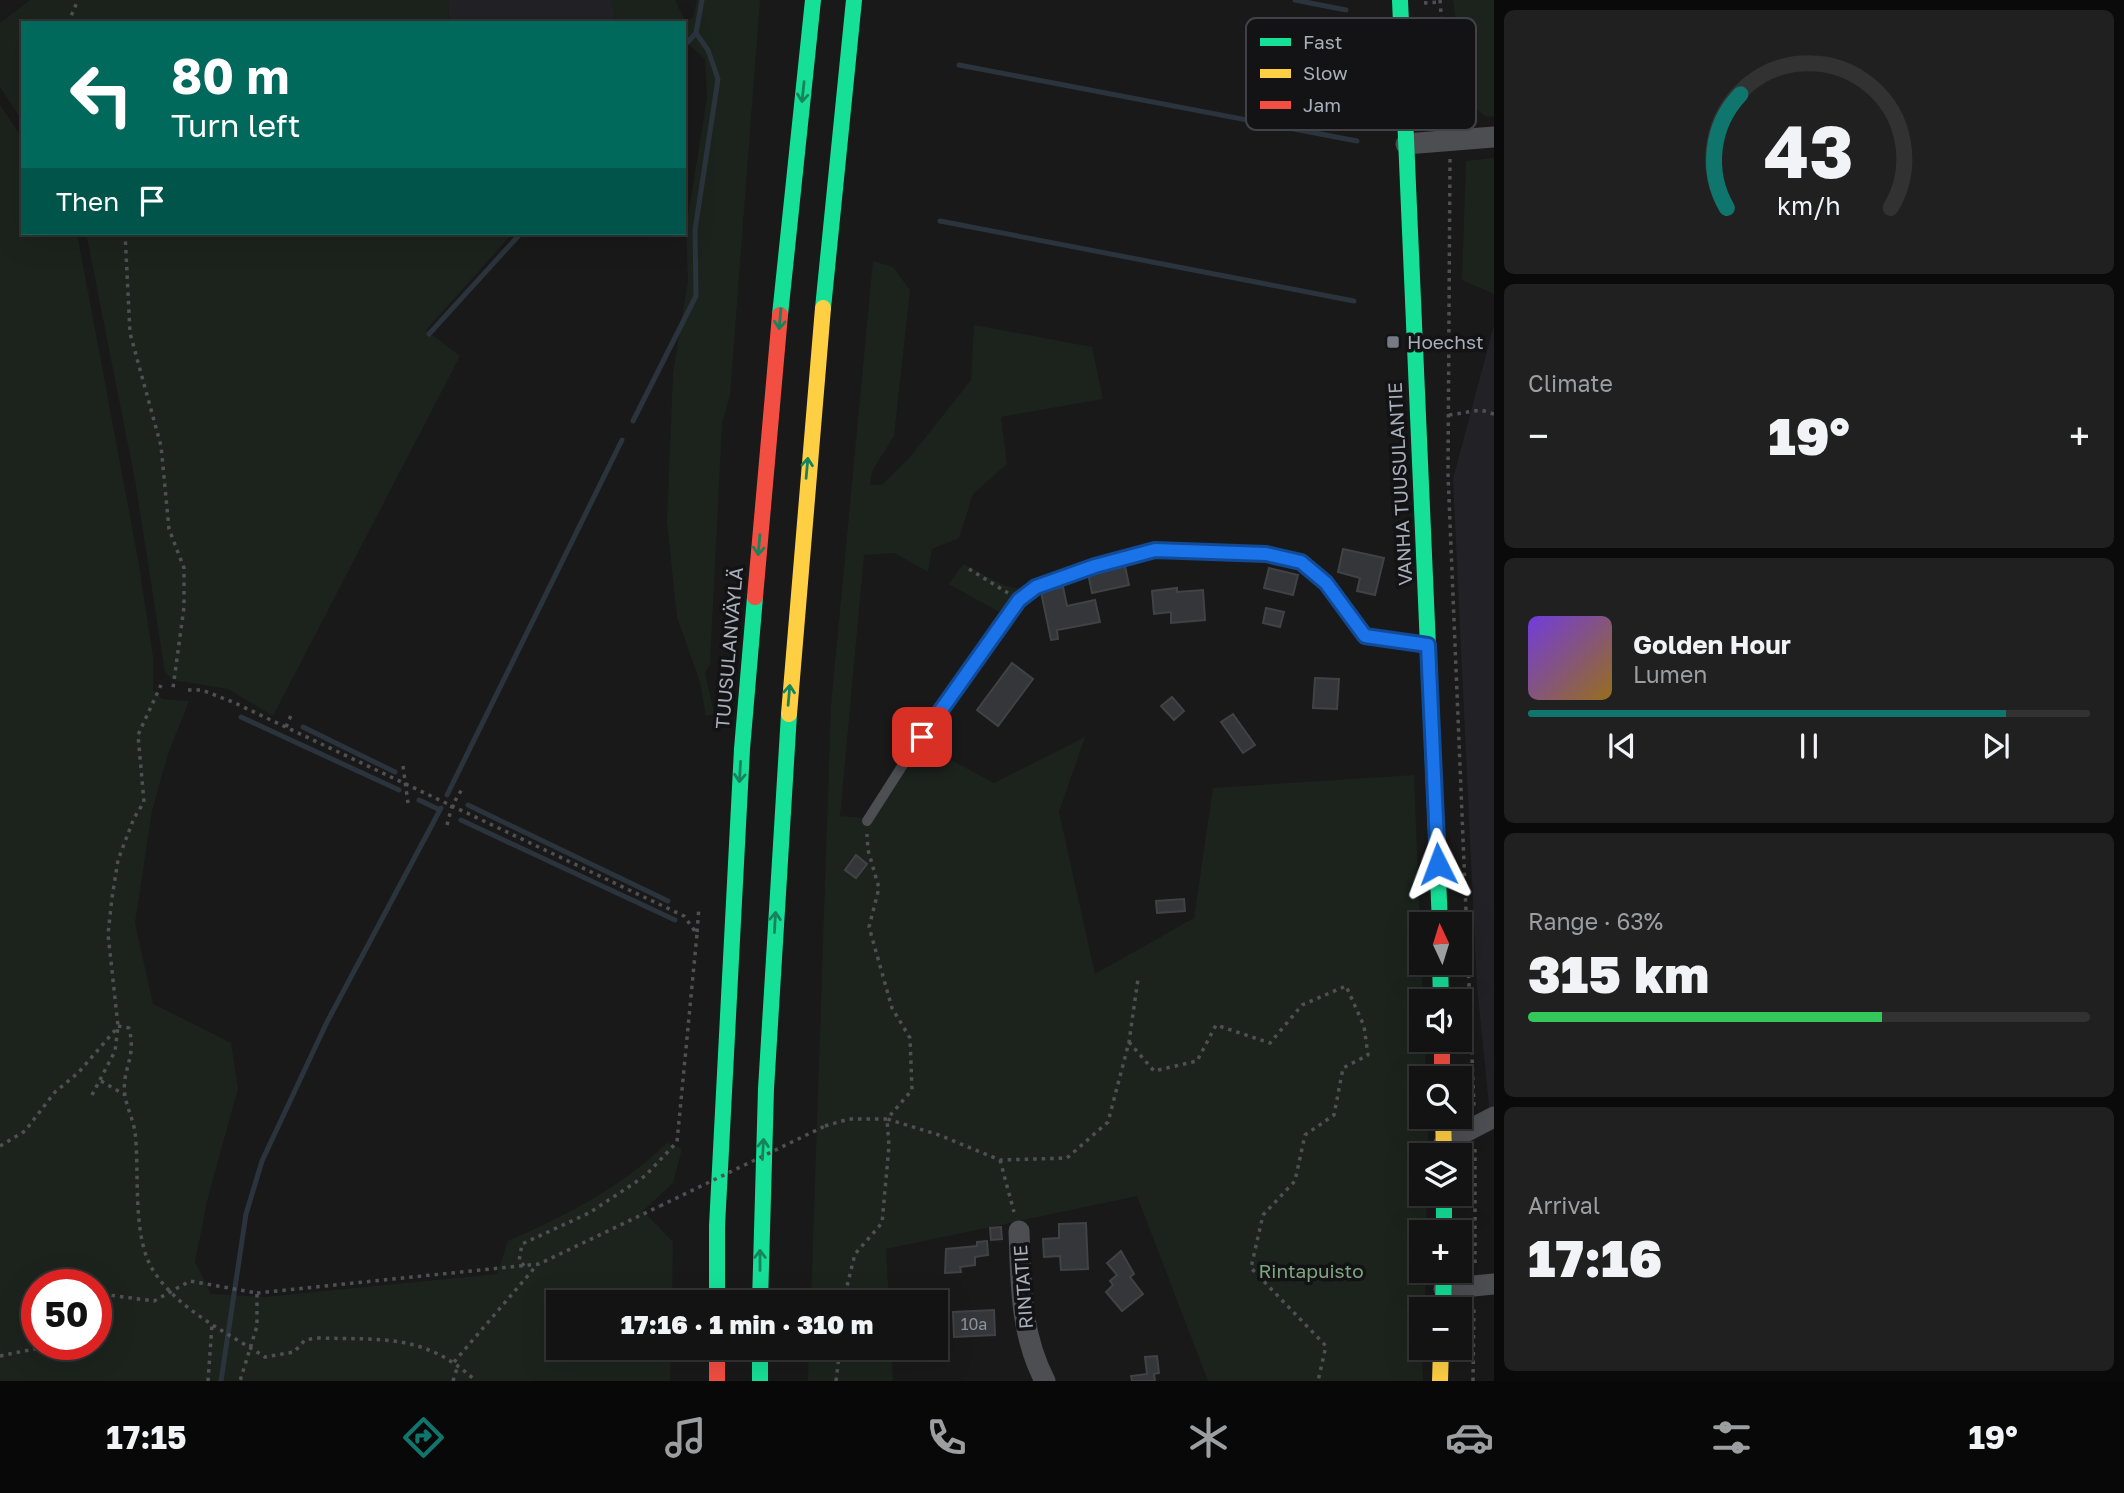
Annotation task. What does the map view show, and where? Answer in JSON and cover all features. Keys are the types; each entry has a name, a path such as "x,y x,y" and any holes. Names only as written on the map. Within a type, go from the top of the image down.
{"main road":[{"path":"805,0 808,51"},
{"name":"TUUSULANVÄYLÄ","path":"717,1290 717,1226 742,749 773,393 813,0"},
{"path":"760,1290 760,1217 784,755 812,411 854,0"},
{"name":"VANHA TUUSULANTIE","path":"1400,0 1401,18"},
{"name":"VANHA TUUSULANTIE","path":"1405,130 1439,912"},
{"path":"717,1360 717,1381"},
{"path":"760,1360 760,1381"},
{"path":"1440,1381 1441,1360"}],"street":[{"path":"1406,144 1494,137"},
{"path":"1453,1143 1494,1117"},
{"name":"RINTATIE","path":"1019,1231 1025,1327 1028,1343 1045,1381"},
{"path":"1444,1290 1484,1285"}],"lane":[{"path":"867,821 908,757 1019,600 1036,587 1095,566 1155,550 1266,554 1301,562 1326,583 1365,636 1428,645"}],"path":[{"path":"69,21 78,0"},
{"path":"1424,3 1441,1"},
{"path":"1449,130 1448,474 1484,1285 1473,1381"},
{"path":"125,235 130,333 161,446 169,529 184,568 184,607 173,688"},
{"path":"1449,415 1481,410 1494,414"},
{"path":"969,569 1019,600"},
{"path":"92,1095 115,1051 118,1026 108,934 112,898 118,860 134,818 144,802 138,735 162,685"},
{"path":"188,690 202,690 286,727 684,916 697,934"},
{"path":"286,727 292,713"},
{"path":"403,766 408,803"},
{"path":"447,825 452,806 463,789"},
{"path":"845,1290 855,1254 882,1223 889,1146 887,1119 912,1090 910,1038 892,1008 869,927 879,888 868,849 867,821"},
{"path":"525,1266 519,1261 522,1244 589,1213 645,1176 677,1142 699,907"},
{"path":"112,1295 154,1301 190,1281 257,1293 539,1264 825,1126 849,1119 887,1119 939,1135 999,1160 1067,1158 1108,1122 1129,1042 1138,979"},
{"path":"1129,1042 1154,1072 1197,1061 1216,1025 1270,1043 1302,1004 1346,986 1364,1026 1368,1055 1343,1068 1335,1115 1306,1135 1294,1181 1263,1215 1251,1268 1326,1346 1318,1381"},
{"path":"118,1026 129,1028 134,1046 125,1077 125,1095 135,1129 142,1243 154,1273 172,1291 212,1325 265,1356 293,1352 305,1340 317,1338 414,1342 456,1363 476,1381"},
{"path":"0,1146 25,1131 55,1092 78,1073 118,1026"},
{"path":"101,1080 125,1095"},
{"path":"999,1160 1019,1231"},
{"path":"453,1381 456,1363 539,1264"},
{"path":"240,1381 257,1326 257,1293"},
{"path":"208,1381 212,1325"},
{"path":"0,1356 21,1352"},
{"path":"836,1381 839,1360"}],"shaded area":[{"path":"448,0 611,0 616,21 449,21"},
{"path":"1494,325 1494,1113 1490,1115 1477,987 1453,479"}],"green space":[{"path":"30,0 448,0 449,21 21,21 21,119 0,87 0,23"},
{"path":"611,0 675,0 685,21 616,21"},
{"path":"697,0 760,0 730,395 722,424 710,664 705,673 714,714 706,716 700,682 677,617 667,522 673,374 688,281 686,228 707,98 705,59 686,42 685,21 693,18"},
{"path":"1453,0 1494,0 1494,116 1486,117 1476,108 1476,18 1455,18"},
{"path":"0,105 21,136 21,235 77,235 138,559 153,657 153,690 162,699 189,701 168,754 152,811 135,923 153,1004 231,1043 238,1089 208,1197 195,1262 211,1294 264,1297 497,1274 508,1241 612,1187 667,1143 682,1149 673,1183 643,1211 673,1242 672,1290 546,1290 546,1360 671,1360 670,1381 0,1381"},
{"path":"1494,158 1494,294 1462,280 1466,161"},
{"path":"86,235 511,235 426,330 460,356 273,716 228,689 173,680 165,672 135,480"},
{"name":"Rintapuisto","path":"873,261 893,267 910,290 894,436 872,471 870,485 882,485 910,457 971,380 974,325 1092,347 1103,399 1001,417 1007,464 973,494 959,538 932,549 928,572 894,553 864,555 840,816 863,818 912,739 994,783 1085,737 1059,812 1095,974 1194,918 1213,788 1414,775 1419,912 1409,912 1409,975 1422,975 1423,989 1409,989 1409,1052 1425,1052 1426,1066 1409,1066 1409,1129 1428,1129 1428,1143 1409,1143 1409,1206 1427,1206 1426,1220 1409,1220 1409,1283 1426,1283 1425,1297 1409,1297 1409,1360 1422,1360 1423,1381 1208,1381 1137,1196 886,1249 888,1290 811,1290 831,706"},
{"path":"963,564 1006,586 1022,589 1003,614 949,584"},
{"path":"809,1360 892,1360 893,1381 808,1381"}],"building":[{"path":"1343,549 1384,558 1375,595 1357,591 1360,578 1338,572"},
{"path":"1125,566 1129,585 1092,593 1088,573"},
{"path":"1269,568 1298,575 1293,595 1264,588"},
{"path":"1063,587 1067,606 1095,600 1100,622 1057,630 1058,639 1051,640 1041,592"},
{"path":"1177,588 1177,592 1203,590 1205,620 1171,623 1171,612 1154,614 1152,591"},
{"path":"1266,608 1284,612 1280,627 1263,623"},
{"path":"1012,663 1033,679 998,726 977,710"},
{"path":"1315,678 1339,679 1337,709 1313,708"},
{"path":"1172,697 1184,711 1174,720 1161,706"},
{"path":"1233,714 1255,745 1243,753 1221,722"},
{"path":"856,855 867,864 856,878 845,870"},
{"path":"1184,899 1185,911 1157,913 1156,901"},
{"path":"1086,1223 1088,1269 1061,1270 1060,1256 1044,1257 1043,1239 1059,1238 1059,1224"},
{"path":"1001,1227 1002,1239 991,1240 990,1228"},
{"path":"987,1241 988,1255 975,1257 975,1265 960,1267 961,1272 945,1273 946,1249 977,1246 977,1242"},
{"path":"1121,1251 1134,1274 1130,1277 1143,1294 1122,1311 1106,1292 1113,1285 1110,1281 1117,1275 1107,1263"},
{"path":"994,1310 995,1335 954,1337 953,1312"},
{"path":"1157,1356 1159,1373 1154,1374 1155,1381 1132,1381 1131,1376 1147,1374 1145,1357"}],"waterway":[{"path":"633,421 696,296 695,230 718,79 708,50 696,33 702,0"},
{"path":"1295,0 1346,10"},
{"path":"686,44 696,33"},
{"path":"959,65 1246,120"},
{"path":"1299,130 1357,141"},
{"path":"940,221 1354,301"},
{"path":"429,334 519,235"},
{"path":"447,795 622,440"},
{"path":"241,717 399,790"},
{"path":"303,727 395,772"},
{"path":"419,800 440,810"},
{"path":"468,805 668,901"},
{"path":"221,1381 246,1214 262,1161 327,1022 441,808"},
{"path":"461,820 675,920"}],"traffic: fast":[{"path":"780,315 813,0"},
{"path":"823,308 854,0"},
{"path":"1400,0 1401,18"},
{"path":"1406,130 1439,912"},
{"path":"717,1290 717,1226 742,749 755,597"},
{"path":"760,1290 766,1089 789,714"},
{"path":"1440,975 1441,989"},
{"path":"1444,1206 1444,1220"},
{"path":"1443,1297 1444,1283"},
{"path":"760,1360 760,1381"}],"traffic: slow":[{"path":"789,714 823,308"},
{"path":"1443,1129 1444,1143"},
{"path":"1440,1381 1441,1360"}],"traffic: jam":[{"path":"755,597 780,315"},
{"path":"1442,1052 1442,1066"},
{"path":"717,1360 717,1381"}],"place":[{"name":"Hoechst","path":"1393,342"}],"route":[{"path":"922,737 1019,600 1036,587 1095,566 1155,550 1266,554 1301,562 1326,583 1365,636 1428,645 1438,864"}]}
